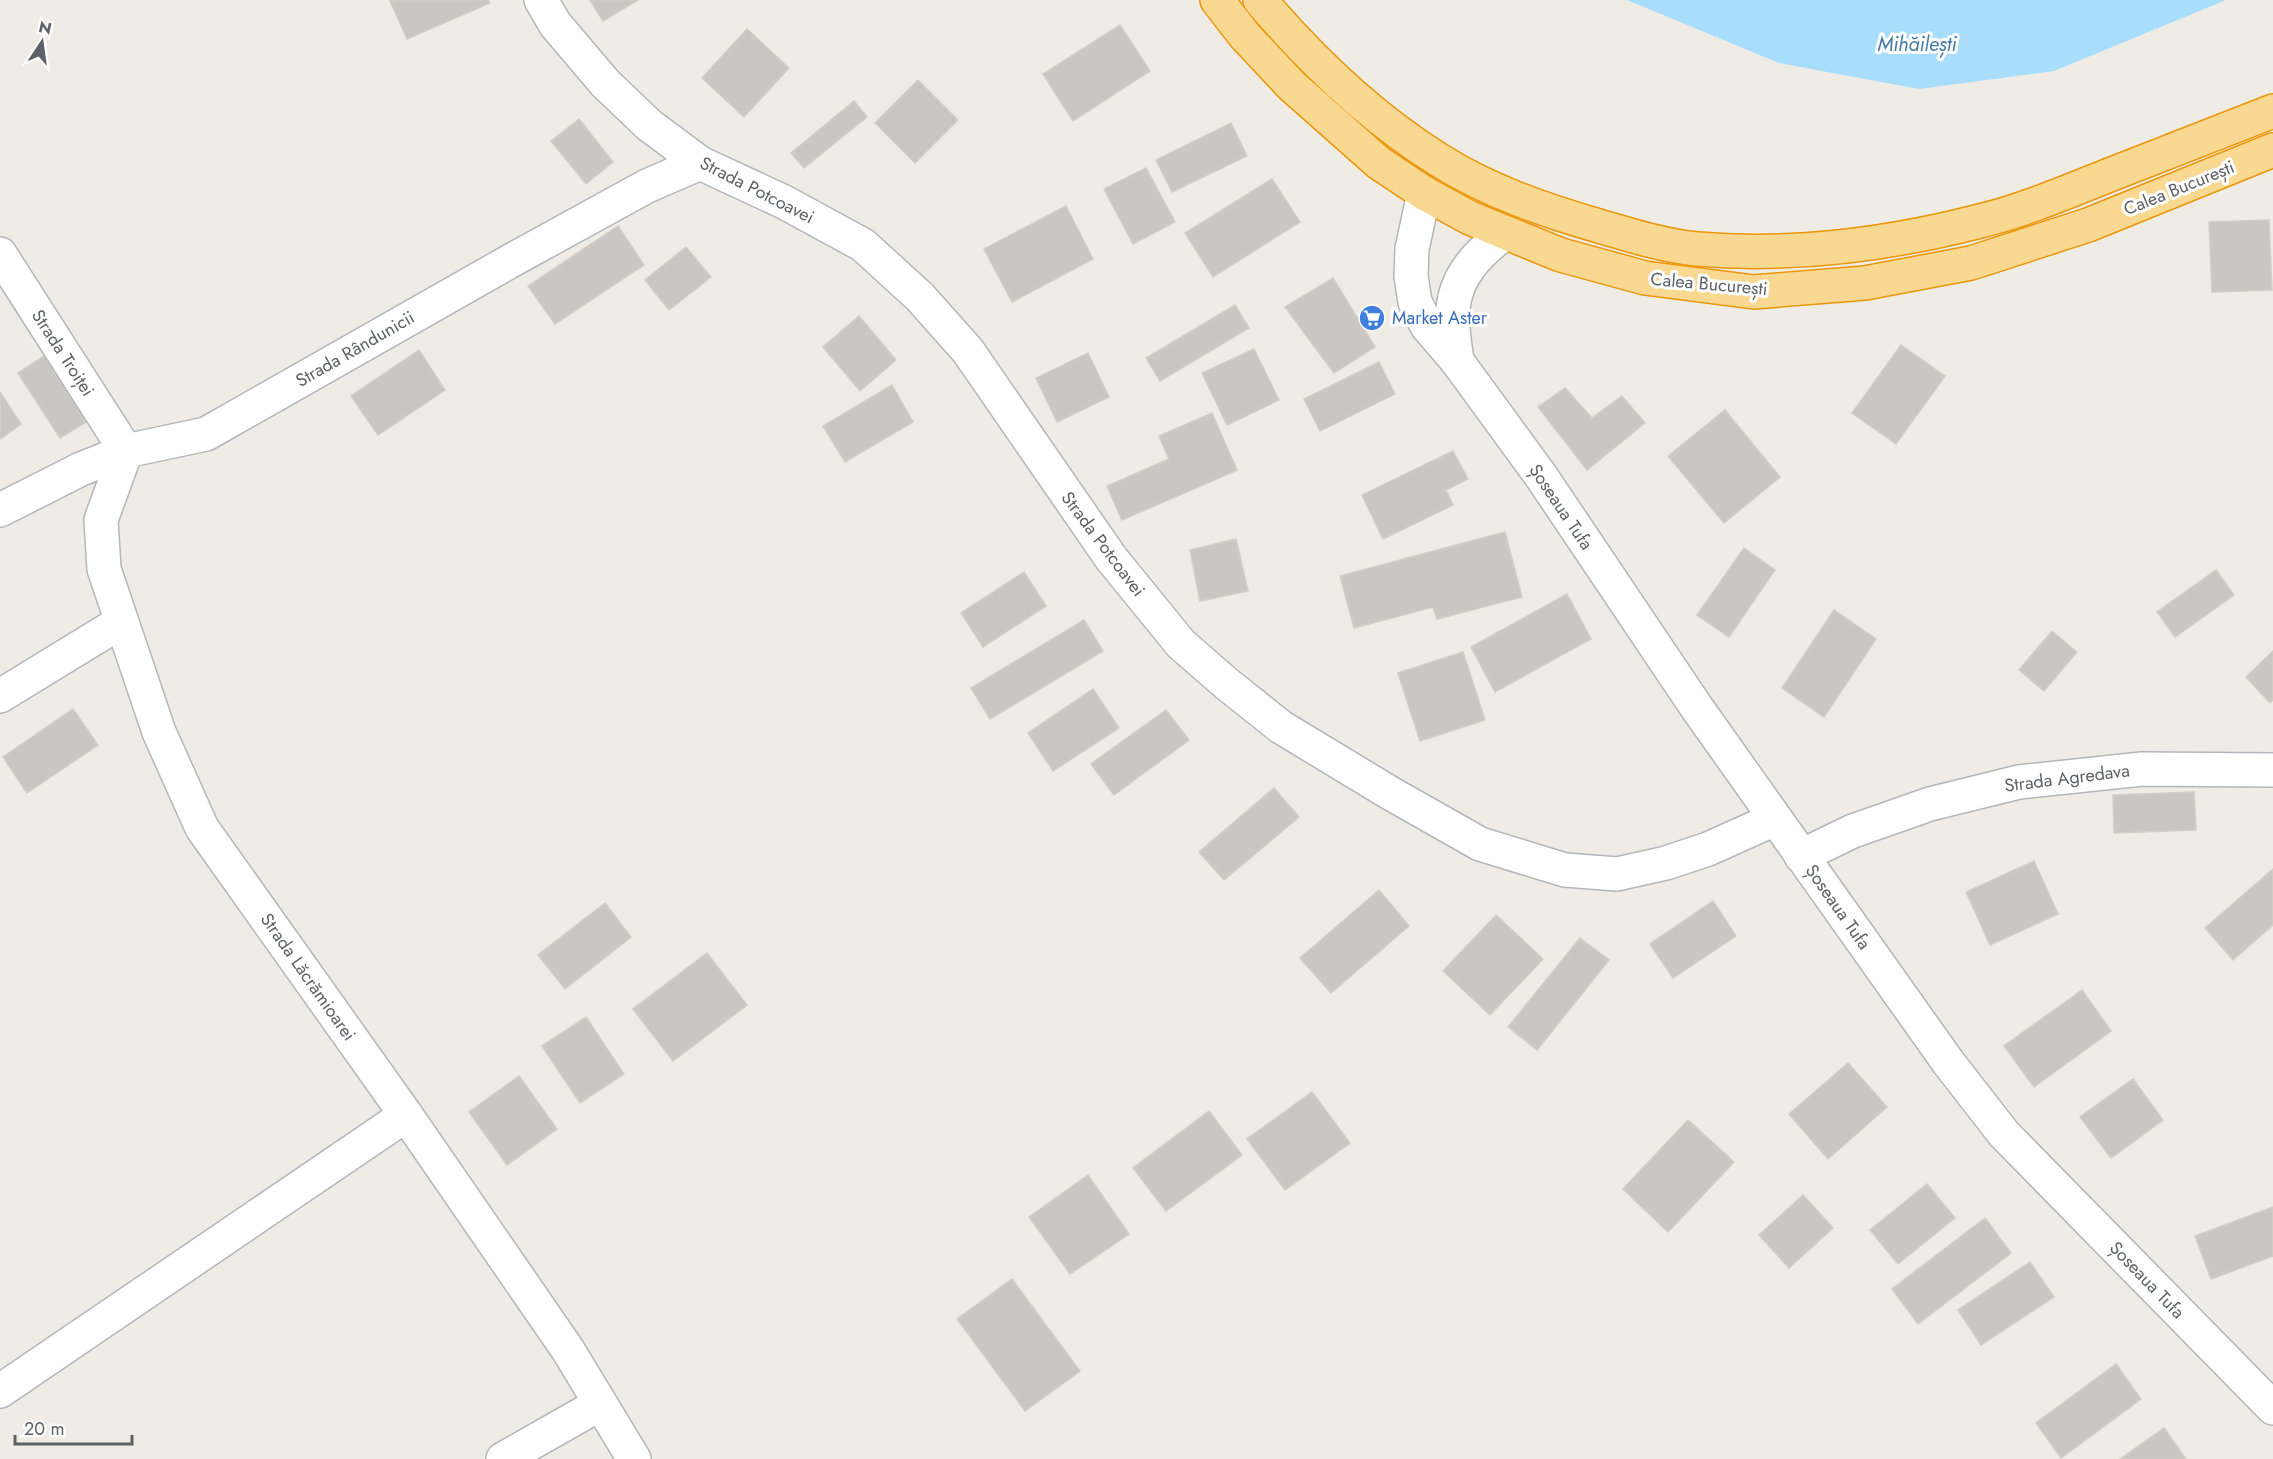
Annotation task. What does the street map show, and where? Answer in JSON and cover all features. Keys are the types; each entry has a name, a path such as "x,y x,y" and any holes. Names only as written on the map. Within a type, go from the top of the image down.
{"highway":[{"name":"Calea București","path":"1217,0 1245,36 1292,86 1379,163 1424,193 1470,218 1561,255 1645,278 1754,292 1865,283 1981,260 2088,225 2273,150"},
{"name":"Calea București","path":"1260,0 1325,68 1384,122 1440,161 1494,190 1560,215 1630,235 1694,249 1759,251 1830,249 1907,238 1983,220 2063,193 2273,111"}],"street":[{"name":"Strada Potcoavei","path":"541,0 555,24 605,84 649,125 700,163 784,202 862,245 920,297 968,351 1111,558 1181,644 1281,727 1390,794 1480,844 1565,870 1617,874 1666,863 1708,849 1775,819"},
{"name":"Strada Rândunicii","path":"0,510 81,469 126,451 206,434 647,186 700,163"},
{"name":"Șoseaua Tufa","path":"1424,193 1412,249 1411,276 1415,302 1427,326 1456,361 1541,476 1697,708 1801,856 1948,1062 2004,1134 2273,1408"},
{"path":"1456,361 1453,309 1462,277 1475,258 1505,233"},
{"name":"Strada Troiței","path":"0,255 126,451"},
{"name":"Strada Lăcrămioarei","path":"126,451 100,520 104,569 159,732 202,828 568,1350 634,1459"},
{"path":"0,696 121,622"},
{"name":"Strada Agredava","path":"1801,856 1853,831 1930,804 2019,782 2142,769 2273,770"},
{"path":"0,1391 406,1116"},
{"path":"503,1459 600,1404"}],"water":[{"name":"Mihăilești","path":"1627,0 2226,0 2054,71 1919,89 1779,63"}],"building":[{"path":"488,0 490,3 407,39 390,1"},
{"path":"590,0 638,0 603,21"},
{"path":"1120,25 1150,71 1073,121 1043,74"},
{"path":"747,29 789,68 744,117 702,78"},
{"path":"918,80 958,120 915,163 875,123"},
{"path":"854,101 867,117 804,168 791,153"},
{"path":"579,119 613,162 586,184 551,141"},
{"path":"1231,123 1247,156 1172,192 1156,160"},
{"path":"1146,168 1175,222 1133,244 1104,189"},
{"path":"1272,179 1300,222 1213,277 1185,233"},
{"path":"1066,206 1093,259 1012,302 984,249"},
{"path":"2269,220 2272,290 2212,292 2209,222"},
{"path":"618,226 644,265 555,324 528,286"},
{"path":"686,247 711,277 669,310 645,280"},
{"path":"1333,278 1375,347 1334,373 1285,307"},
{"path":"1235,305 1249,328 1160,381 1146,358"},
{"path":"859,316 896,360 860,391 823,347"},
{"path":"1901,345 1945,376 1896,444 1852,413"},
{"path":"1254,349 1279,400 1227,425 1202,373"},
{"path":"419,350 445,390 378,435 351,396"},
{"path":"1088,353 1109,397 1057,422 1036,378"},
{"path":"44,356 86,422 60,438 18,373"},
{"path":"1379,362 1395,394 1320,431 1304,399"},
{"path":"892,385 913,422 845,462 823,426"},
{"path":"1565,388 1592,418 1622,396 1645,423 1587,470 1538,407"},
{"path":"0,392 21,424 0,439"},
{"path":"1725,410 1780,477 1724,523 1668,456"},
{"path":"1212,413 1237,470 1122,520 1107,486 1169,459 1159,436"},
{"path":"1453,451 1468,479 1446,490 1453,505 1383,539 1362,495"},
{"path":"1505,532 1522,597 1437,619 1433,607 1354,628 1340,576"},
{"path":"1236,539 1248,591 1200,601 1190,550"},
{"path":"1744,548 1775,570 1729,637 1697,615"},
{"path":"2216,570 2234,595 2175,637 2157,612"},
{"path":"1024,572 1046,606 983,647 961,613"},
{"path":"1567,594 1591,639 1495,692 1471,647"},
{"path":"1834,610 1876,639 1824,717 1782,688"},
{"path":"1084,620 1103,651 990,719 971,688"},
{"path":"2052,631 2077,652 2044,691 2019,670"},
{"path":"2273,651 2273,700 2270,703 2246,677"},
{"path":"1463,652 1485,720 1420,741 1398,673"},
{"path":"1093,689 1119,728 1053,771 1028,733"},
{"path":"73,709 98,745 27,793 3,757"},
{"path":"1166,710 1189,740 1114,795 1091,764"},
{"path":"1274,788 1299,817 1224,880 1199,852"},
{"path":"2194,792 2196,830 2114,833 2113,795"},
{"path":"2034,861 2058,914 1990,945 1966,892"},
{"path":"2273,869 2273,925 2233,960 2205,928"},
{"path":"1379,890 1409,926 1331,993 1300,958"},
{"path":"1713,901 1736,936 1673,978 1650,944"},
{"path":"605,903 631,937 565,989 538,955"},
{"path":"1496,915 1543,959 1490,1015 1443,971"},
{"path":"1580,938 1609,960 1537,1050 1508,1027"},
{"path":"707,953 747,1005 673,1061 633,1009"},
{"path":"2082,990 2111,1031 2034,1087 2004,1046"},
{"path":"586,1017 624,1074 580,1103 542,1046"},
{"path":"1848,1063 1887,1107 1828,1159 1789,1114"},
{"path":"519,1076 557,1129 507,1165 469,1112"},
{"path":"2133,1079 2163,1120 2111,1158 2080,1117"},
{"path":"1312,1092 1350,1143 1285,1190 1247,1139"},
{"path":"1209,1111 1242,1155 1166,1211 1133,1168"},
{"path":"1688,1120 1734,1162 1668,1232 1623,1189"},
{"path":"1088,1175 1129,1234 1070,1274 1029,1217"},
{"path":"1927,1184 1955,1218 1898,1264 1870,1230"},
{"path":"1803,1195 1833,1228 1789,1268 1759,1235"},
{"path":"2273,1207 2273,1256 2211,1279 2195,1236"},
{"path":"1985,1218 2011,1253 1918,1324 1892,1289"},
{"path":"2030,1262 2054,1297 1981,1345 1958,1310"},
{"path":"1012,1279 1080,1371 1025,1411 957,1319"},
{"path":"2116,1364 2141,1399 2061,1458 2036,1423"},
{"path":"2164,1428 2186,1459 2120,1459"}],"place":[{"name":"Market Aster","path":"1372,318"}]}
